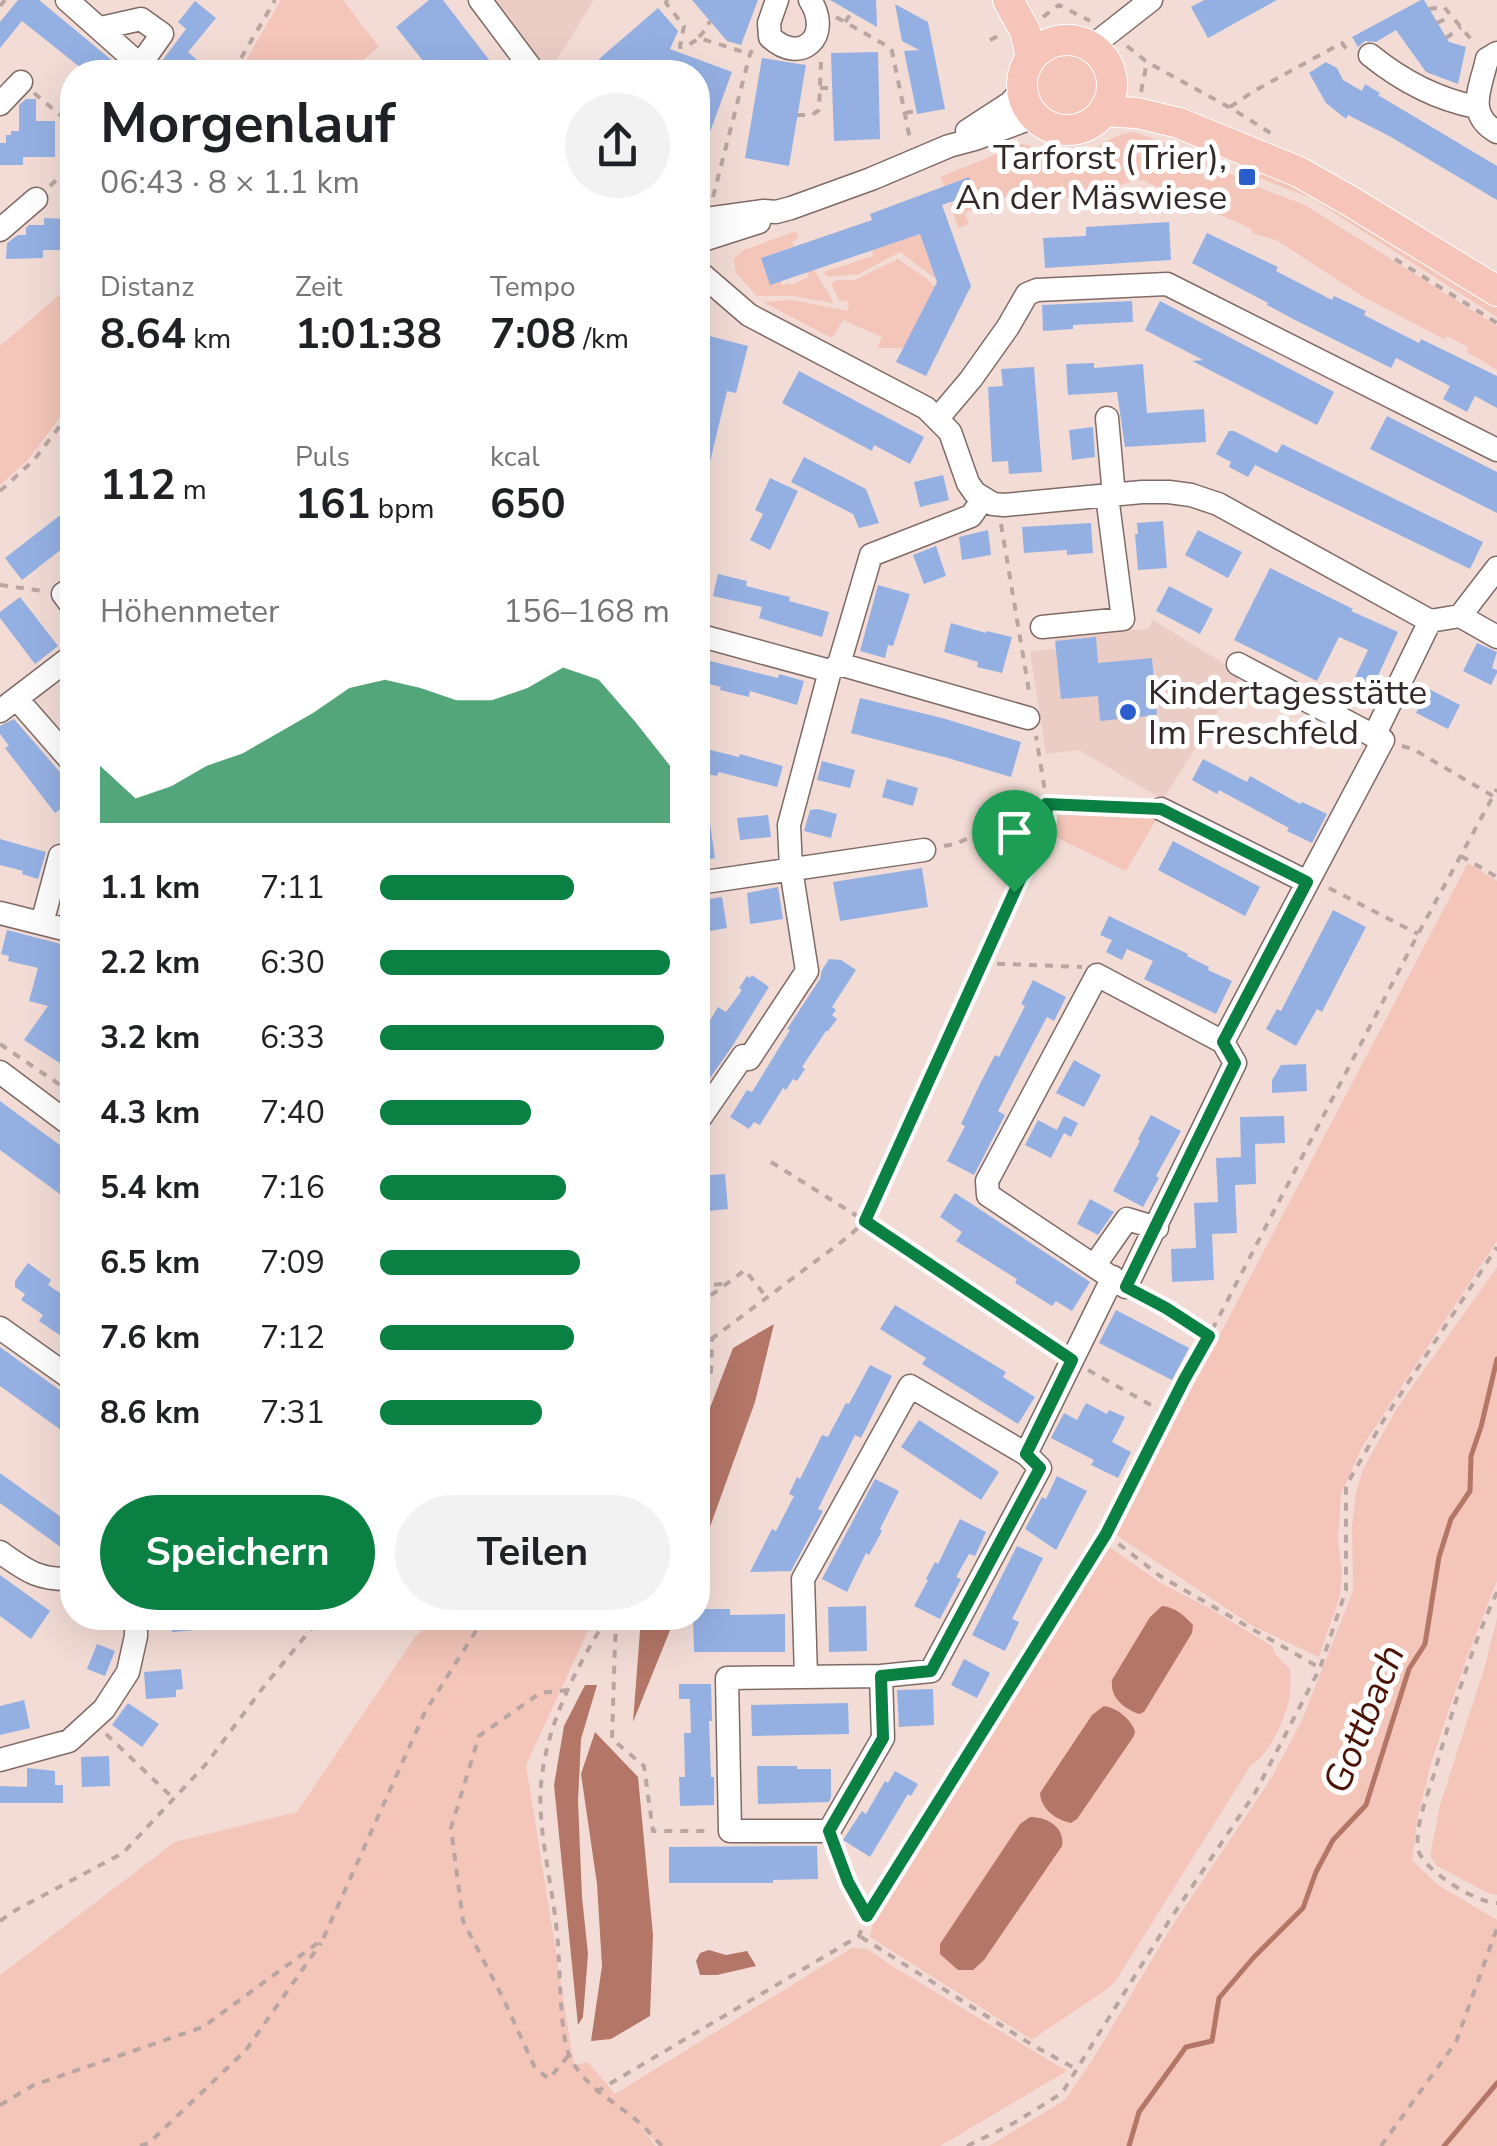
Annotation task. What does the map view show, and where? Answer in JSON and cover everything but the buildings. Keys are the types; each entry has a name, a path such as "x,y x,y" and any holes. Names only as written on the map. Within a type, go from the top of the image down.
{"main road":[{"path":"1008,0 1025,31 1032,56"},
{"path":"1030,0 1041,18 1105,61 1112,79 1104,112 1095,122 1069,131 1055,130 1043,124 1028,104 1023,72 1032,56 1046,45 1077,43"},
{"path":"1112,79 1129,91 1206,117 1252,139 1299,172 1497,291"},
{"path":"1104,112 1136,113 1179,123 1299,172"}],"street":[{"path":"67,0 101,28"},
{"path":"480,0 524,60"},
{"path":"777,0 769,23 770,37 782,46 794,48 810,44 818,31 818,12 810,0"},
{"path":"1077,43 1151,0"},
{"path":"1370,55 1396,75 1486,121 1492,56"},
{"path":"0,104 22,82"},
{"path":"710,220 765,220 776,212 871,179 949,146 976,140 1028,104"},
{"path":"0,230 36,199"},
{"path":"710,279 749,314 926,408 950,432 975,494 992,504 1142,492 1192,496 1218,504 1430,621 1460,616 1497,637"},
{"path":"938,418 971,379 1027,294 1036,290 1166,284 1497,450"},
{"path":"1042,627 1123,619 1107,418"},
{"path":"710,1104 743,1056 748,1059 807,971 791,869 789,824 871,554 971,516 983,499"},
{"path":"1460,616 1497,568"},
{"path":"1223,1042 1378,738 1430,621"},
{"path":"710,638 1028,718"},
{"path":"1238,664 1378,738"},
{"path":"60,665 8,705 60,751"},
{"path":"1161,809 1307,882"},
{"path":"710,882 924,850"},
{"path":"42,923 60,856"},
{"path":"0,912 60,928"},
{"path":"1096,975 1223,1042 1235,1063 1156,1228 1111,1277 988,1196 987,1181 1096,975"},
{"path":"0,1072 60,1117"},
{"path":"1026,1454 1111,1277 1126,1219 1156,1228"},
{"path":"0,1328 60,1370"},
{"path":"806,1676 803,1580 910,1386 1026,1454 1040,1468 931,1671 881,1676 727,1678 730,1830 829,1831 883,1738 881,1676"},
{"path":"0,1552 30,1573 60,1579"},
{"path":"0,1760 68,1741 92,1721 128,1672 136,1630"}],"path":[{"path":"0,6 5,0"},
{"path":"240,60 275,0"},
{"path":"667,0 684,26 680,47 698,38 710,21"},
{"path":"1429,9 1444,7 1492,56"},
{"path":"845,22 852,12"},
{"path":"830,14 892,51 910,140"},
{"path":"1437,23 1451,16"},
{"path":"1446,38 1461,27"},
{"path":"698,38 750,54"},
{"path":"710,198 750,54 757,42"},
{"path":"1230,108 1342,44 1352,58 1370,55"},
{"path":"798,115 812,115 819,110 821,50"},
{"path":"1147,62 1276,137"},
{"path":"820,88 832,88"},
{"path":"905,113 916,111"},
{"path":"36,199 60,176"},
{"path":"1389,255 1497,324"},
{"path":"0,491 34,460 60,426"},
{"path":"0,585 60,595"},
{"path":"1378,738 1413,749 1493,796"},
{"path":"596,2092 860,1936 867,1916 1106,1534 1497,789"},
{"path":"710,1374 712,1340 865,1221 1047,820 1046,804 1161,809"},
{"path":"1461,856 1497,877"},
{"path":"1307,882 1328,888 1418,934"},
{"path":"982,963 1082,967 1096,975"},
{"path":"0,1044 60,1085"},
{"path":"771,1162 1072,1360 1167,1414"},
{"path":"967,2146 1062,2093 1169,1921 1255,1794 1320,1668 1346,1590 1346,1486 1382,1421 1497,1247"},
{"path":"710,1296 745,1270 767,1298"},
{"path":"1111,1277 1209,1336"},
{"path":"710,1285 727,1284"},
{"path":"1106,1534 1160,1576 1320,1668"},
{"path":"1497,1592 1437,1765 1420,1821 1418,1851 1423,1860 1465,1892 1497,1903"},
{"path":"0,1920 123,1853 207,1764 310,1630"},
{"path":"140,2146 149,2143 246,2050 324,1939 425,1712 476,1630"},
{"path":"600,1630 568,1690 544,1755 541,1782 540,1815 557,1930 564,2034 568,2056 596,2092 634,2119 662,2146"},
{"path":"616,1630 612,1740 644,1766 653,1831 730,1830"},
{"path":"568,1690 540,1693 480,1736 450,1828 463,1921 535,2068 549,2079 568,2056"},
{"path":"92,1721 174,1798"},
{"path":"829,1831 848,1882 867,1916"},
{"path":"1381,2146 1456,2042 1497,1928"},
{"path":"860,1936 1078,2070"},
{"path":"0,2104 34,2086 203,2028 324,1939"}],"shaded area":[{"path":"281,0 343,0 379,47 363,60 246,60"},
{"path":"495,0 594,0 556,60 540,60"},
{"path":"1067,52 1080,54 1091,62 1099,73 1099,99 1091,110 1080,118 1067,120 1054,118 1043,110 1035,99 1033,86 1035,73 1043,62 1054,54"},
{"path":"1134,132 1305,205 1497,326 1497,370 1467,352 1468,347 1447,336 1444,339 1364,297 1276,240 1252,233 1252,229 1142,180 1078,198 1019,192 965,213 969,224 958,228 950,204 975,194 969,177 944,186 940,177 1022,144 1071,156"},
{"path":"1263,170 1308,186 1497,303 1497,317 1311,198 1259,178"},
{"path":"796,231 799,238 792,241 794,246 761,258 770,284 781,281 783,286 791,285 809,277 807,272 814,270 832,303 794,296 757,296 736,273 734,259 744,250"},
{"path":"920,234 936,279 900,252 859,274 827,277 824,272 873,256 872,250"},
{"path":"898,259 935,287 904,348 877,348 882,337 843,320 832,338 763,302 791,300 848,311 849,302 839,300 831,284 855,280"},
{"path":"60,294 60,418 28,460 0,485 0,346"},
{"name":"Kindertagesstätte Im Freschfeld","path":"1153,620 1241,674 1163,800 1079,750 1046,754 1030,651 1056,649 1055,636 1148,629"},
{"path":"1057,814 1159,815 1126,871 1047,833"},
{"path":"1468,863 1497,881 1497,1241 1362,1447 1341,1494 1340,1596 1319,1657 1253,1626 1115,1534"},
{"path":"1497,1267 1497,1581 1432,1760 1412,1860 1438,1885 1497,1920 1497,2146 989,2146 1065,2100 1172,1926 1271,1779 1303,1718 1353,1591 1352,1527 1363,1469 1397,1408"},
{"path":"774,1324 755,1402 710,1527 710,1408 733,1348"},
{"path":"1108,1546 1159,1582 1272,1646 1290,1669 1290,1694 1271,1744 1251,1765 1115,1982 1032,2040 870,1937 873,1923"},
{"path":"1162,1606 1187,1618 1193,1625 1192,1633 1144,1712 1139,1714 1119,1701 1112,1680 1150,1617"},
{"path":"1497,1618 1497,1895 1437,1866 1430,1856 1440,1805"},
{"path":"423,1630 588,1630 526,1765 574,2065 588,2062 615,2094 852,1948 868,1949 1067,2071 940,2146 659,2146 637,2121 655,2146 0,2146 0,1975 175,1842 297,1812"},
{"path":"640,1630 670,1630 633,1722"},
{"path":"585,1685 597,1685 581,1739 578,1801 588,1954 583,2017 578,2025 554,1785 564,1726"},
{"path":"1104,1706 1126,1718 1134,1736 1077,1819 1065,1822 1046,1809 1040,1793 1092,1715"},
{"path":"595,1732 638,1777 653,1935 650,2016 611,2039 591,2041 602,1966 597,1884 581,1774"},
{"path":"1030,1817 1054,1824 1061,1833 1062,1846 984,1960 973,1970 958,1970 940,1954 940,1944 1020,1824"},
{"path":"709,1950 726,1955 747,1951 756,1966 700,1975 696,1961 700,1953"}],"waterway":[{"name":"Gottbach","path":"1129,2146 1139,2112 1186,2047 1212,2041 1219,1998 1303,1908 1333,1840 1366,1805 1409,1669 1425,1644 1439,1557 1451,1519 1470,1491 1471,1456 1497,1359"},
{"path":"1444,2146 1497,2083"}],"place":[{"name":"Tarforst (Trier), An der Mäswiese","path":"1247,177"},
{"name":"Kindertagesstätte Im Freschfeld","path":"1128,712"}],"route":[{"path":"1046,804 1161,809 1307,882 1223,1042 1235,1063 1126,1287 1209,1336 1106,1534 867,1916 848,1882 829,1831 883,1738 881,1676 931,1671 1040,1468 1026,1454 1072,1360 865,1221 1014,892 1047,820 1046,804"}]}
